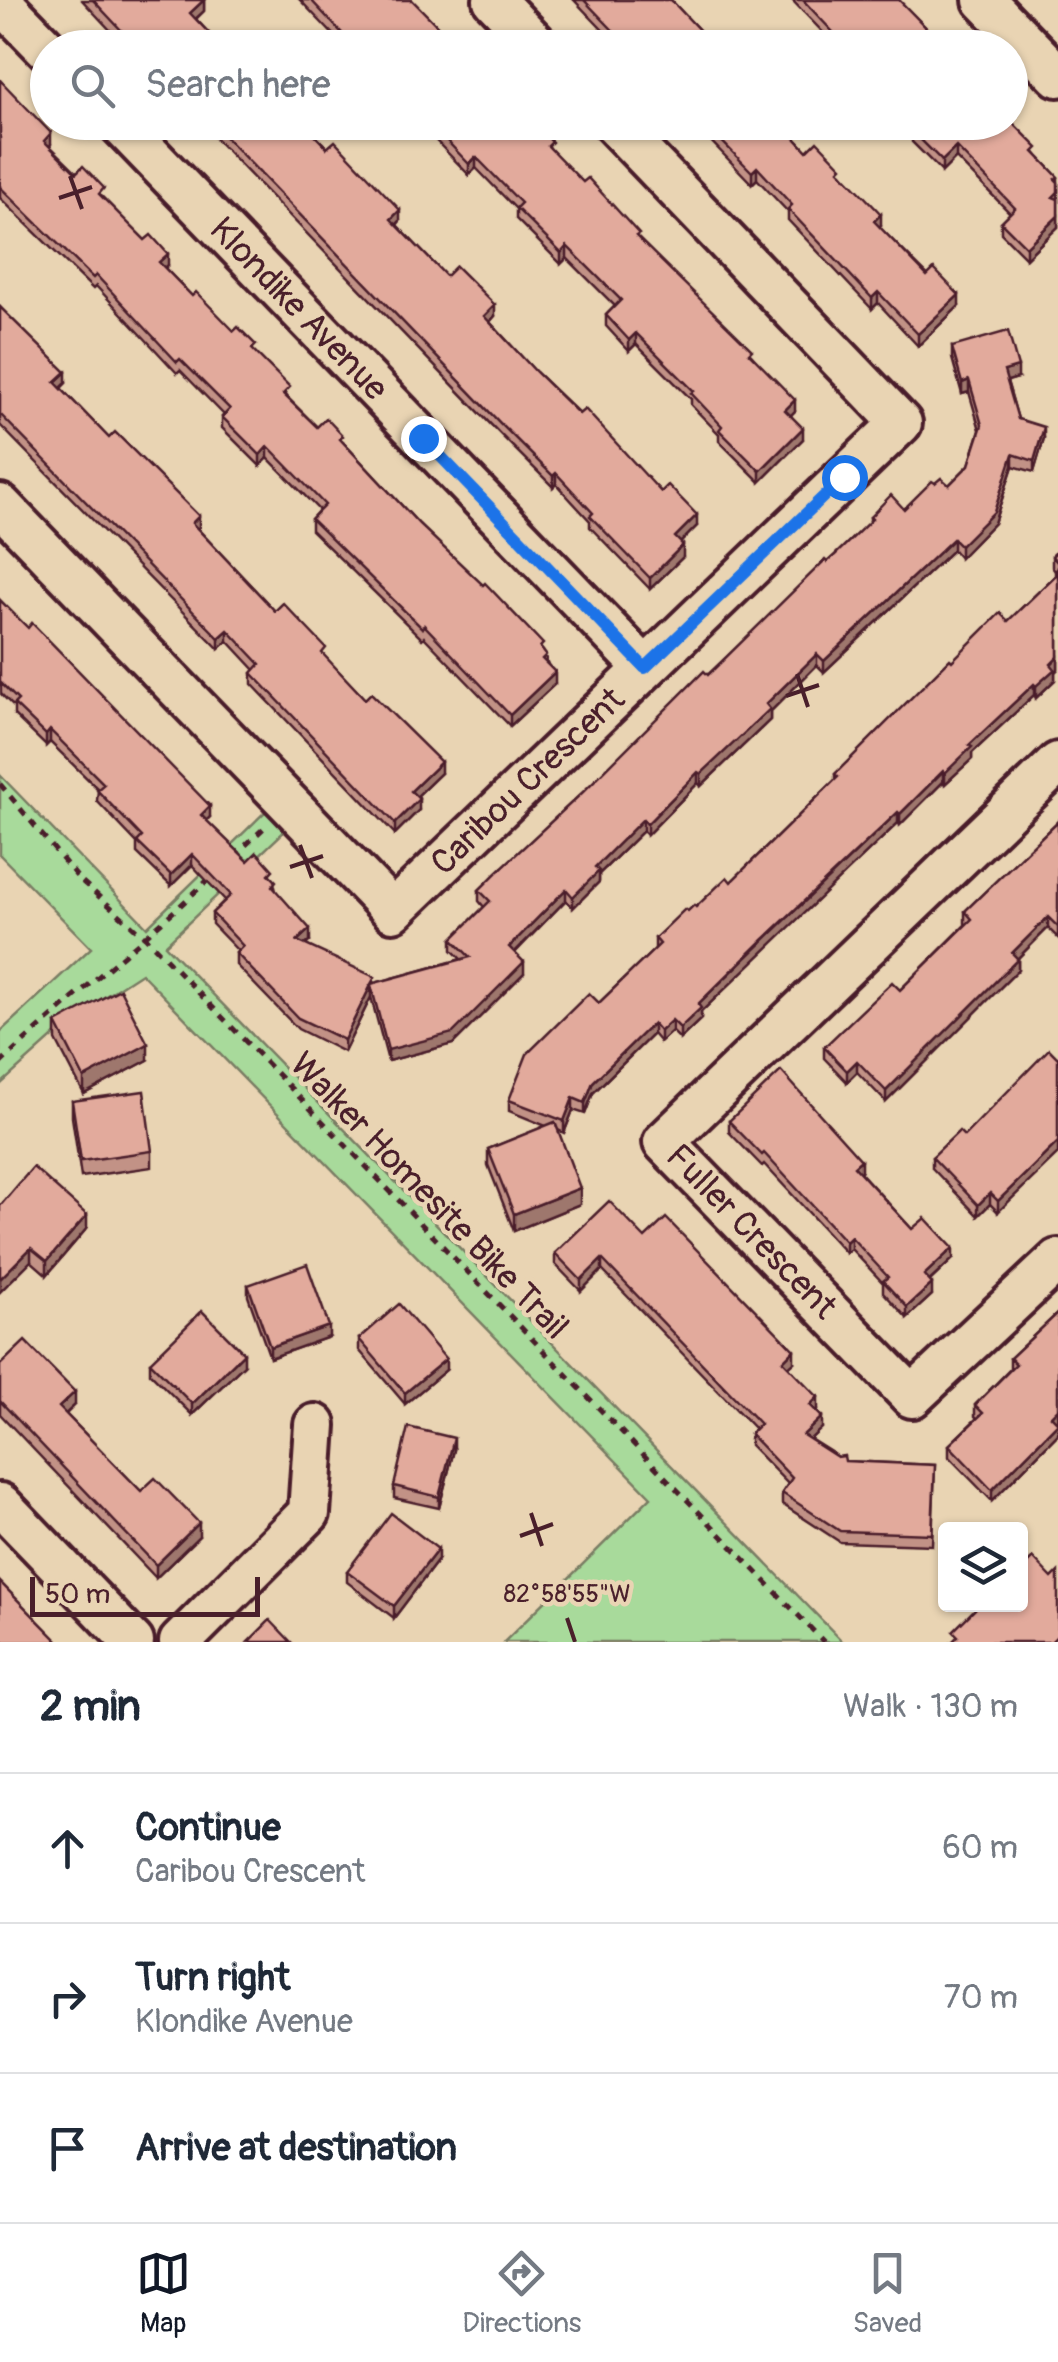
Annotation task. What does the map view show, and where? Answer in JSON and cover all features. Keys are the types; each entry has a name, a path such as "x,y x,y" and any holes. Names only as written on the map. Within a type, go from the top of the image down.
{"street":[{"path":"494,0 523,30"},
{"path":"984,0 1013,30"},
{"path":"0,1 30,32"},
{"path":"1028,45 1058,76"},
{"name":"Klondike Avenue","path":"135,140 645,668"},
{"name":"Caribou Crescent","path":"0,505 393,911 901,423 629,140"},
{"name":"Fuller Crescent","path":"1058,763 664,1142 912,1397 1058,1260"},
{"path":"180,1642 309,1513 315,1425"},
{"path":"0,1504 133,1642"}],"path":[{"name":"Walker Homesite Bike Trail","path":"0,784 78,878 146,938 824,1642"},
{"path":"232,857 275,817"},
{"path":"0,1064 218,871"}],"green space":[{"path":"0,775 147,927 272,805 291,825 165,945 843,1642 504,1642 651,1497 141,973 81,1012 0,1085 0,1032 91,948 0,855"}],"building":[{"path":"93,0 204,0 190,13 206,30 121,30"},
{"path":"311,0 412,0 441,30 339,30"},
{"path":"584,0 671,0 699,30 613,30"},
{"path":"803,0 899,0 928,30 831,30"},
{"path":"0,80 30,111 30,140 45,140 76,173 83,166 104,188 99,194 145,240 151,235 168,254 159,262 192,296 196,292 234,331 238,327 256,345 252,349 290,387 283,394 317,427 326,418 343,436 340,439 419,524 485,583 543,644 540,647 546,655 542,659 555,672 510,715 424,625 422,628 311,519 325,505 268,446 260,455 222,417 230,409 180,359 177,362 96,275 93,278 0,187"},
{"path":"1028,138 1038,148 1034,152 1058,177 1058,192 1053,197 1058,199 1058,216 1026,247 1001,222 1015,208 956,147 942,161 921,140"},
{"path":"228,140 319,140 327,148 335,141 400,210 391,219 446,276 456,266 495,305 484,316 536,372 579,414 585,409 661,492 668,485 697,515 675,537 683,545 650,578 590,516 593,513 556,473 553,476"},
{"path":"446,140 550,140 548,146 583,182 588,178 639,234 636,236 752,350 749,353 795,400 785,410 803,428 760,471 719,430 722,426 691,393 694,391 636,333 629,340 606,315 621,300 567,246 561,253 516,208 521,203 476,157 469,164"},
{"path":"721,140 797,140 807,151 817,141 881,214 874,221 927,276 934,269 959,295 918,334 878,292 872,298 788,209 792,205 757,167 752,172"},
{"path":"0,307 66,372 55,382 109,438 115,432 199,516 192,523 275,611 283,603 326,648 322,653 365,699 371,693 441,762 411,791 419,799 395,823 252,673 260,664 228,630 219,638 0,414"},
{"path":"1008,331 1018,367 1004,371 1018,419 1044,427 1034,461 1013,454 994,512 960,546 953,539 824,661 817,654 766,704 770,709 701,774 698,772 647,824 643,819 595,867 599,871 573,897 566,889 509,947 524,962 453,1033 388,1050 371,985 344,1040 298,1018 236,953 243,946 212,913 231,895 192,854 171,875 137,842 142,837 97,790 104,784 50,730 46,735 0,684 0,600 28,628 32,623 210,806 201,815 248,861 257,852 273,870 269,874 276,881 272,886 310,929 297,941 375,977 371,984 470,957 452,939 490,901 479,890 496,873 704,671 708,675 825,560 835,555 891,495 904,509 932,481 941,478 949,485 969,465 982,425 969,380 962,383 952,347"},
{"path":"1058,568 1058,657 1051,664 1055,669 1034,684 945,773 898,812 763,940 698,1004 701,1008 680,1028 672,1020 660,1031 653,1023 593,1082 585,1103 573,1098 564,1121 509,1100 527,1054 589,993 599,1003 660,944 655,938 685,909 696,907 727,877 731,882 950,659 1000,613 1008,621 1057,574"},
{"path":"1058,821 1058,927 1048,917 1012,953 1018,959 886,1091 857,1061 847,1071 824,1047 892,982 900,990 972,919 965,911"},
{"path":"120,989 148,1044 84,1078 56,1023"},
{"path":"1049,1049 1058,1058 1058,1142 998,1201 990,1193 978,1205 932,1157 959,1131 964,1136"},
{"path":"781,1071 861,1160 854,1166 912,1229 925,1218 953,1248 924,1275 932,1284 907,1307 883,1281 888,1277 851,1237 846,1242 729,1121"},
{"path":"144,1091 152,1151 81,1161 72,1101"},
{"path":"555,1122 580,1188 514,1214 488,1149"},
{"path":"33,1167 87,1215 47,1261 31,1248 0,1279 0,1206"},
{"path":"609,1201 645,1238 666,1218 794,1350 783,1361 818,1397 810,1405 822,1417 803,1435 837,1457 844,1456 845,1461 935,1465 932,1534 840,1531 782,1493 792,1478 750,1434 760,1424 602,1259 581,1280 555,1253"},
{"path":"307,1264 329,1326 270,1347 248,1285"},
{"path":"399,1304 446,1359 405,1393 359,1339"},
{"path":"202,1311 244,1353 192,1404 150,1362"},
{"path":"1058,1313 1058,1409 1051,1416 1058,1423 992,1490 949,1445 983,1413 975,1405 1016,1364 1010,1358"},
{"path":"25,1341 75,1392 59,1407 141,1491 155,1478 199,1523 156,1565 0,1401 0,1365"},
{"path":"408,1427 454,1438 439,1497 394,1486"},
{"path":"391,1513 438,1549 394,1606 347,1571"},
{"path":"1033,1558 1052,1578 1058,1572 1058,1635 1051,1642 952,1642 958,1636 953,1631 972,1612 1028,1612 1028,1563"},
{"path":"0,1582 59,1642 0,1642"},
{"path":"270,1620 291,1642 248,1642"}],"route":[{"path":"423,438 645,668 844,477"}]}
